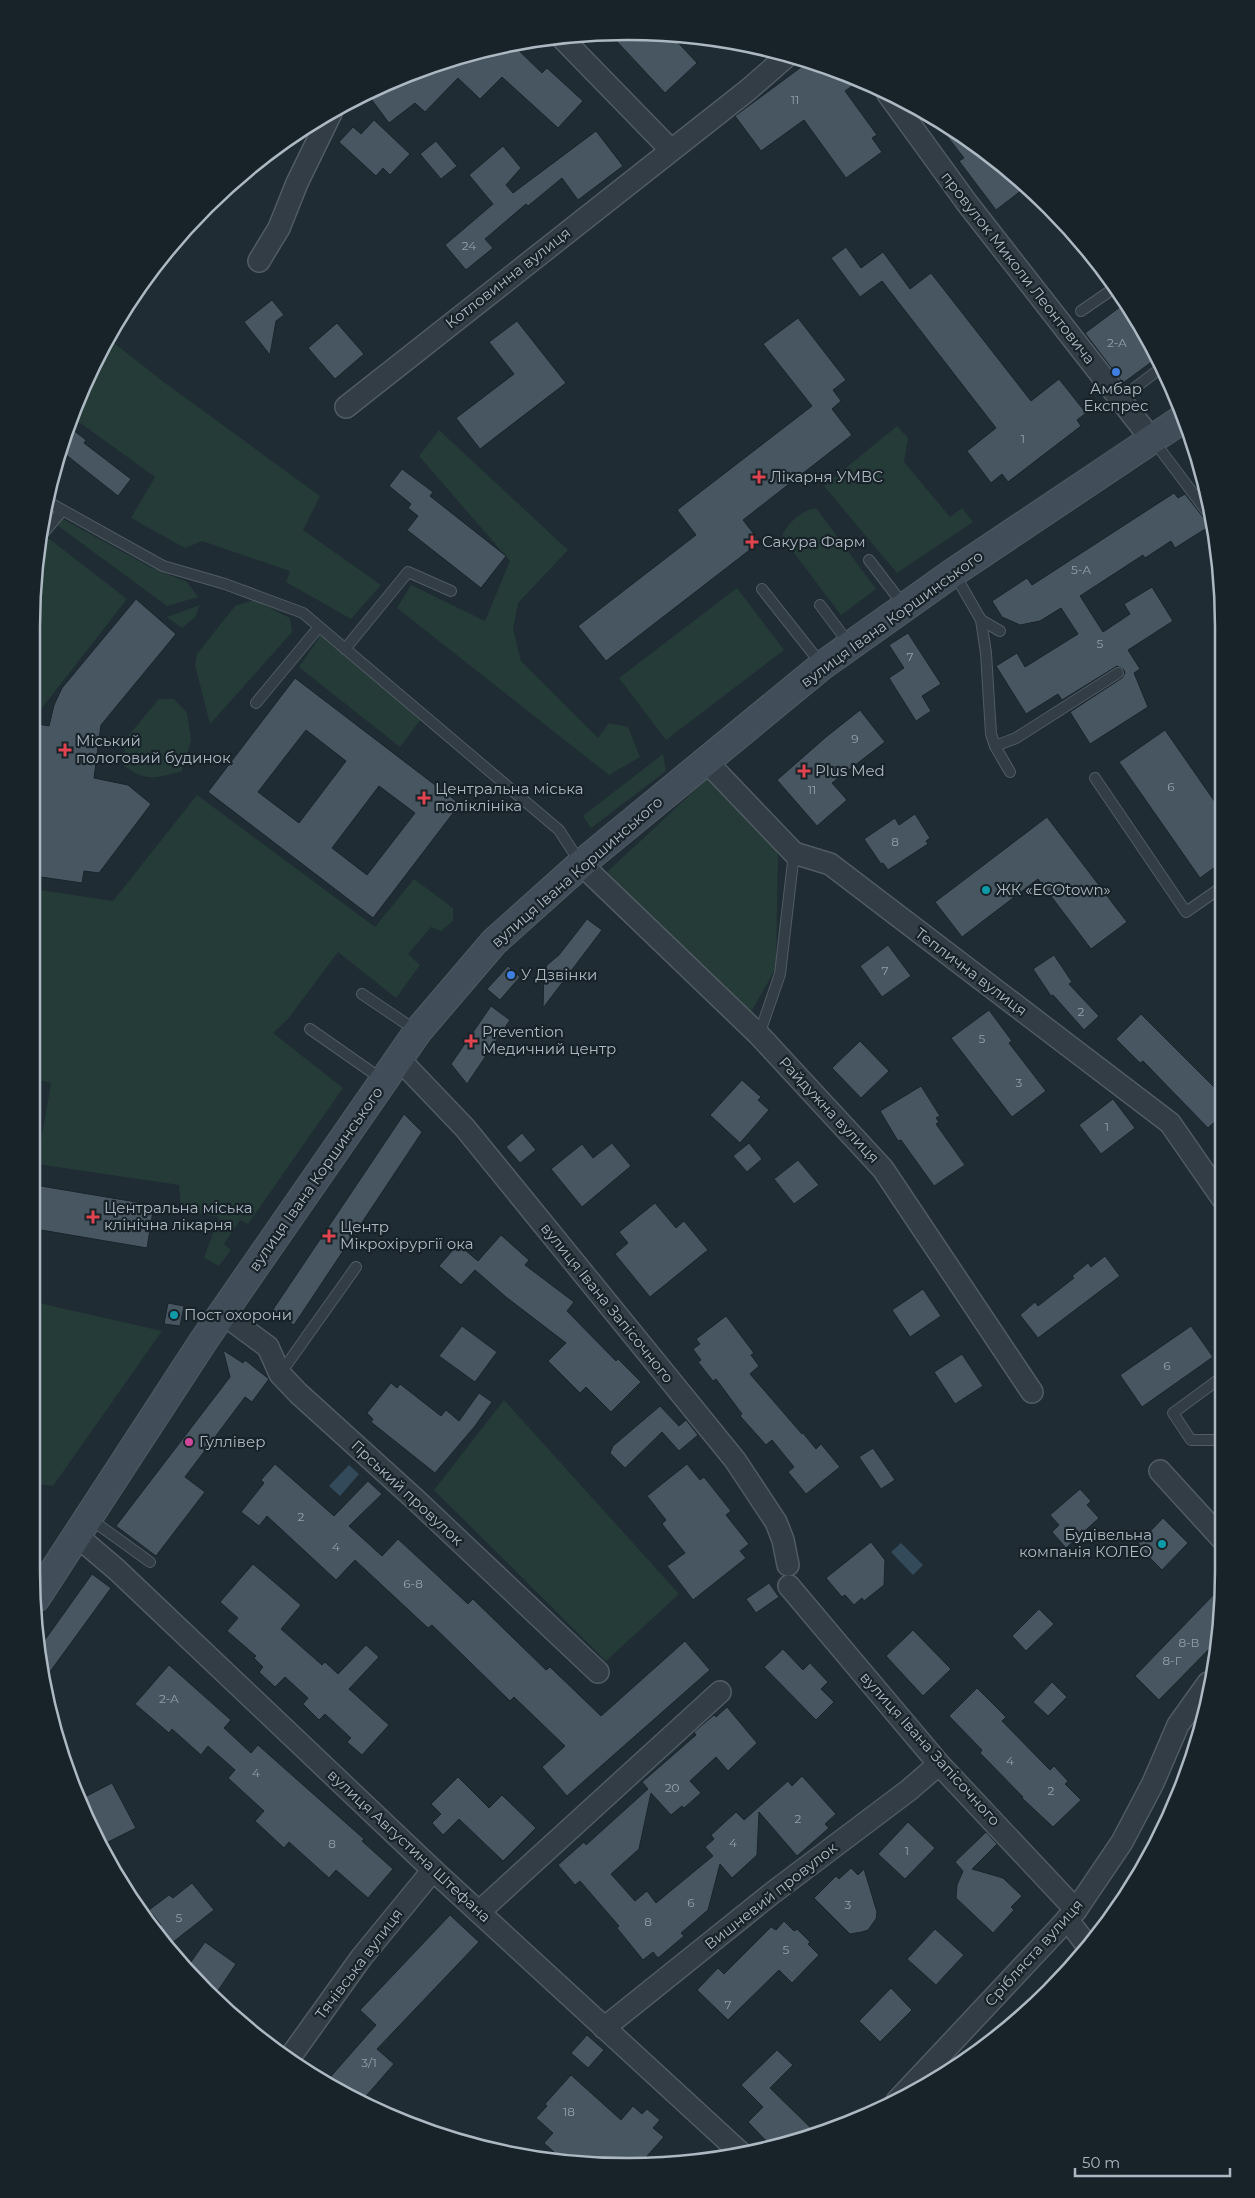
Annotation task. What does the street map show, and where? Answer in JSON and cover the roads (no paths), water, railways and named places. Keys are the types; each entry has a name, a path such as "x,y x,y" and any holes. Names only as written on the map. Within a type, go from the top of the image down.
{"street":[{"path":"567,43 671,150"},
{"name":"Котловинна вулиця","path":"346,407 748,90 782,61"},
{"name":"провулок Миколи Леонтовича","path":"897,106 967,204 1152,440"},
{"path":"259,261 279,228 297,183 326,124"},
{"name":"вулиця Івана Коршинського","path":"41,1591 222,1314 418,1031 494,942 582,864 823,665 954,572 1178,422"},
{"name":"Теплична вулиця","path":"707,762 794,853 830,864 1170,1123 1215,1188"},
{"name":"Райдужна вулиця","path":"582,864 759,1035 883,1169 1032,1392"},
{"name":"вулиця Івана Запісочного","path":"391,1070 465,1128 735,1460 776,1522 783,1540 788,1576 939,1764 1071,1915 1084,1940"},
{"name":"Гірський провулок","path":"222,1314 268,1348 280,1374 298,1393 416,1500 598,1672"},
{"path":"1160,1471 1215,1531"},
{"name":"вулиця Августина Штефана","path":"82,1526 124,1577 433,1870 735,2148"},
{"path":"479,1912 720,1692"},
{"name":"Срібляста вулиця","path":"914,2083 1071,1915 1122,1842 1153,1783 1178,1725 1202,1692"},
{"name":"Вишневий провулок","path":"604,2028 771,1894 909,1790 939,1764"},
{"name":"Тячівська вулиця","path":"293,2053 361,1958 433,1870"}],"lane":[{"path":"1081,311 1109,292"},
{"path":"1120,399 1156,372"},
{"path":"1152,440 1203,507"},
{"path":"53,505 163,566 225,584 303,613 558,830 582,864"},
{"path":"49,526 62,511"},
{"path":"869,560 905,607"},
{"path":"345,649 408,572 451,591"},
{"path":"954,572 981,620 986,653 989,720 995,746 1010,772"},
{"path":"762,589 823,665"},
{"path":"820,605 850,646"},
{"path":"981,620 1000,631"},
{"path":"256,703 319,627"},
{"path":"995,746 1016,738 1118,673"},
{"path":"1095,778 1186,912 1215,892"},
{"path":"759,1035 780,974 794,853"},
{"path":"362,994 418,1031"},
{"path":"310,1029 391,1070"},
{"path":"280,1374 356,1267"},
{"path":"1215,1383 1173,1413 1191,1440 1215,1440"},
{"path":"82,1526 150,1562"}],"water":[{"path":"349,1465 359,1474 340,1496 329,1486"},
{"path":"901,1543 923,1565 913,1575 891,1552"}],"place":[{"name":"Амбар Експрес","path":"1116,372"},
{"name":"Лікарня УМВС","path":"759,477"},
{"name":"Сакура Фарм","path":"752,542"},
{"name":"Міський пологовий будинок","path":"65,750"},
{"name":"Plus Med","path":"804,771"},
{"name":"Центральна міська поліклініка","path":"424,798"},
{"name":"ЖК «ECOtown»","path":"986,890"},
{"name":"У Дзвінки","path":"511,975"},
{"name":"Prevention Медичний центр","path":"471,1041"},
{"name":"Центральна міська клінічна лікарня","path":"93,1217"},
{"name":"Центр Мікрохірургії ока","path":"329,1236"},
{"name":"Пост охорони","path":"174,1315"},
{"name":"Гуллівер","path":"189,1442"},
{"name":"Будівельна компанія КОЛЕО","path":"1162,1544"}]}
